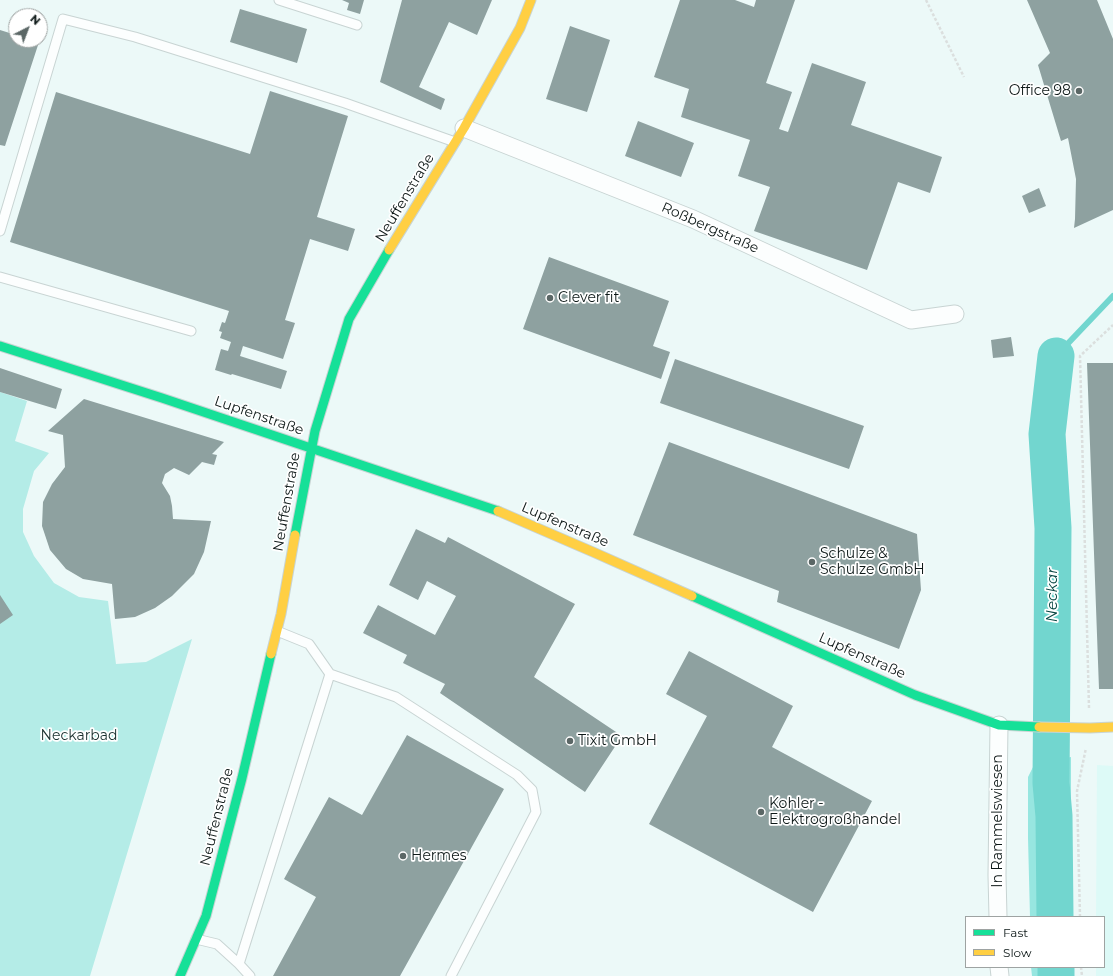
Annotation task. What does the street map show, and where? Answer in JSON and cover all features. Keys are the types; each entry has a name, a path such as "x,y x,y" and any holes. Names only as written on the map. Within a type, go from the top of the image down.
{"street":[{"name":"Neuffenstraße","path":"180,976 206,916 242,778 281,614 311,448 349,319 402,228 464,128 520,28 531,0"},
{"name":"Roßbergstraße","path":"464,128 693,219 911,320 955,314"},
{"name":"Lupfenstraße","path":"0,346 162,398 494,510 915,694 999,725 1031,727 1113,727"},
{"name":"In Rammelswiesen","path":"998,916 999,725"}],"lane":[{"path":"279,0 357,25"},
{"path":"0,231 63,19 165,46 345,103 455,142"},
{"path":"0,277 191,331"},
{"path":"277,631 309,644 330,674 396,697 517,775 532,790 536,812 451,976"},
{"path":"239,964 330,674"},
{"path":"196,939 216,944 250,976"}],"path":[{"path":"926,0 964,77"},
{"path":"1080,916 1077,791 1090,728 1080,356 1113,325"}],"shaded area":[{"path":"1071,757 1071,916 1030,916 1028,777 1035,763"},
{"path":"1097,765 1113,766 1113,976 1096,976 1096,968 1105,968 1105,916 1096,916"},
{"path":"1031,968 1071,968 1071,976 1032,976"}],"green space":[{"name":"Neckarbad","path":"0,392 27,401 15,441 49,453 34,471 23,509 23,532 34,556 54,583 79,597 108,601 116,664 146,662 192,639 90,976 0,976"}],"building":[{"path":"342,0 364,0 360,14 347,10 349,3"},
{"path":"402,0 492,0 477,35 449,22 419,87 445,99 441,110 380,82"},
{"path":"680,0 735,0 754,7 756,0 795,0 766,83 792,92 779,129 788,132 812,63 866,82 851,125 942,157 930,193 898,182 867,270 754,231 770,187 738,176 750,140 681,117 689,89 654,77"},
{"name":"Office 98","path":"1027,0 1097,0 1113,39 1113,210 1074,228 1076,179 1068,138 1061,141 1038,65 1050,53"},
{"path":"240,9 307,29 297,63 230,42"},
{"path":"570,26 610,40 587,112 546,99"},
{"path":"0,30 8,32 8,48 37,48 5,146 0,145"},
{"path":"270,91 348,116 317,217 355,229 348,251 310,239 285,320 295,323 283,359 243,346 240,356 287,371 281,389 215,370 221,349 228,351 231,342 220,338 222,332 219,331 222,322 225,323 229,311 10,242 56,92 250,154"},
{"path":"638,121 694,143 681,177 625,156"},
{"path":"1039,188 1046,206 1029,213 1022,196"},
{"path":"549,257 669,301 653,346 670,352 661,379 523,329"},
{"path":"1011,337 1014,356 993,358 991,340"},
{"path":"675,359 864,426 849,469 660,403"},
{"path":"1087,363 1113,363 1113,689 1099,689"},
{"path":"0,368 62,389 56,409 0,392"},
{"path":"84,399 224,442 212,454 217,455 214,465 202,462 189,475 174,468 165,474 162,483 170,496 173,519 211,521 204,552 194,574 172,596 155,608 135,617 115,619 112,584 83,579 66,569 50,550 42,526 43,502 52,484 65,467 63,435 48,431"},
{"name":"Schulze & Schulze GmbH","path":"669,442 917,534 921,590 899,649 777,602 779,591 633,535"},
{"path":"416,529 445,543 448,537 575,604 534,677 622,736 585,792 440,693 445,684 403,663 407,655 363,633 378,605 435,635 456,596 427,581 418,600 389,585"},
{"path":"0,595 13,615 0,624"},
{"name":"Kohler - Elektrogroßhandel","path":"689,651 793,706 772,747 872,801 813,912 649,824 707,716 666,694"},
{"name":"Hermes","path":"407,735 504,789 400,976 273,976 316,897 284,879 329,797 362,815"}],"waterway":[{"name":"Neckar","path":"1056,356 1113,296"},
{"name":"Neckar","path":"1055,916 1054,816 1051,783 1053,528 1047,434 1056,356"},
{"name":"Neckar","path":"1056,968 1056,976"}],"traffic: fast":[{"path":"295,535 315,431 349,319 389,250"},
{"path":"0,346 162,398 498,511"},
{"path":"692,596 915,695 999,725 1039,727"},
{"path":"180,976 206,916 242,778 271,654"}],"traffic: slow":[{"path":"389,250 464,128 520,28 531,0"},
{"path":"498,511 692,596"},
{"path":"271,654 281,614 295,535"},
{"path":"1039,727 1113,727"}],"place":[{"name":"Office 98","path":"1079,91"},
{"name":"Clever fit","path":"550,298"},
{"name":"Schulze & Schulze GmbH","path":"812,562"},
{"name":"Tixit GmbH","path":"570,741"},
{"name":"Kohler - Elektrogroßhandel","path":"761,812"},
{"name":"Hermes","path":"403,856"}]}
